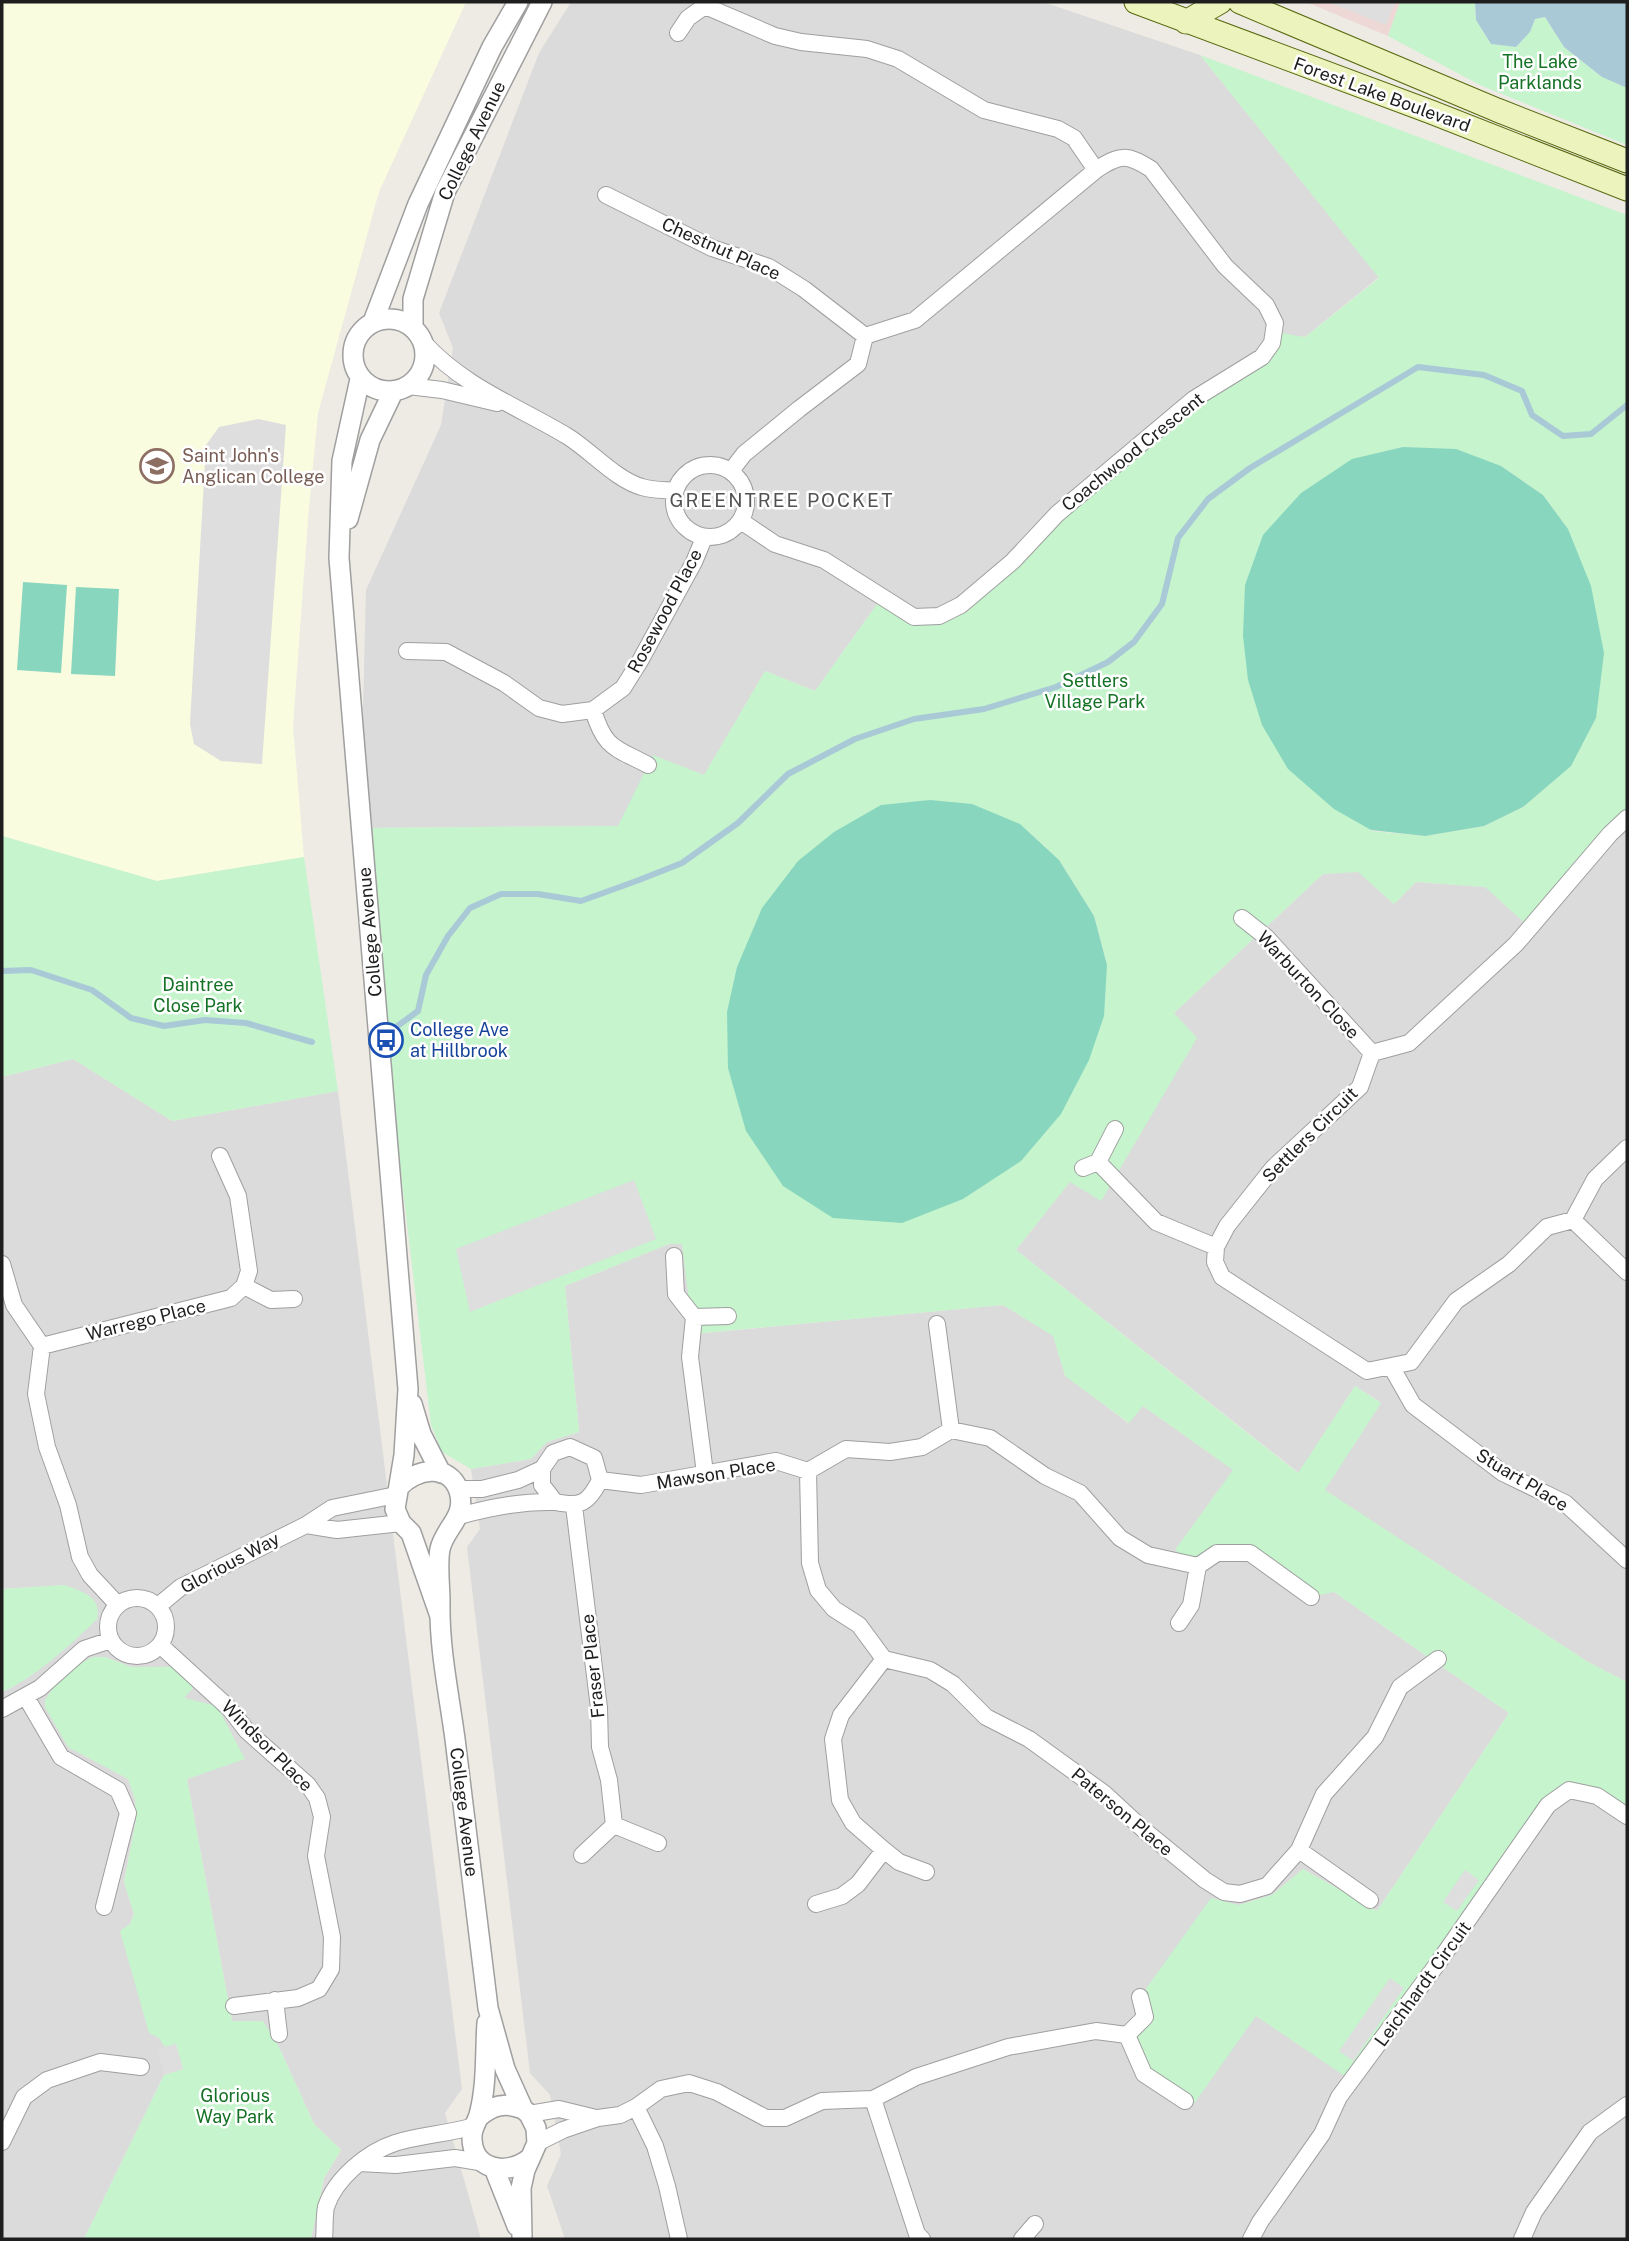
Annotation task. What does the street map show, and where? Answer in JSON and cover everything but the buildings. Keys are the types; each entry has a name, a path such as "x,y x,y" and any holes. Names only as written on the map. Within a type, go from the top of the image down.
{"main road":[{"path":"1136,2 1186,22 1211,11"},
{"name":"Forest Lake Boulevard","path":"1240,2 1627,161"},
{"name":"Forest Lake Boulevard","path":"1211,11 1431,112 1627,189"}],"street":[{"name":"College Avenue","path":"440,1616 406,1528 395,1509 408,1390 339,558 342,461 360,379 354,368 352,350 356,338 373,322 418,204 492,47 518,2"},
{"name":"College Avenue","path":"339,558 370,440 401,389 416,379 423,368 426,356 418,335 413,299 445,192 542,2"},
{"path":"678,33 688,18 705,4 775,36 867,49 898,58 984,110 1058,129 1074,138 1096,170"},
{"name":"Coachwood Crescent","path":"741,521 775,544 824,560 914,617 939,616 961,605 1013,561 1058,514 1194,399 1262,357 1272,343 1275,323 1266,305 1225,266 1151,169 1135,159 1115,157 915,320 865,336"},
{"name":"Chestnut Place","path":"606,195 712,248 769,267 804,289 865,336"},
{"path":"373,322 394,319 418,335 444,365 509,406 568,437 607,467 641,487 674,491"},
{"path":"731,471 753,446 858,364 865,336"},
{"path":"360,379 376,389 442,390 509,406"},
{"path":"713,465 731,471 744,487 746,500 741,521 732,531 722,536 704,538 691,533 681,525 673,508 674,491 679,481 688,472 701,466 713,465"},
{"name":"Rosewood Place","path":"593,710 622,688 640,661 694,562 704,538"},
{"path":"407,651 446,652 505,683 539,708 562,714 593,710 599,731 607,743 648,765"},
{"path":"1372,1053 1409,1043 1516,944 1610,834 1627,818"},
{"name":"Warburton Close","path":"1242,918 1266,937 1372,1053"},
{"name":"Settlers Circuit","path":"1216,1247 1227,1226 1273,1168 1360,1087 1372,1053"},
{"path":"1115,1129 1091,1165 1156,1222 1216,1247 1215,1262 1222,1277 1367,1371 1411,1362 1457,1301 1509,1264 1548,1227 1573,1220 1595,1178 1627,1148"},
{"path":"220,1156 238,1196 249,1271 244,1286 271,1300 294,1299"},
{"path":"1573,1220 1627,1272"},
{"path":"674,1256 676,1294 694,1317 690,1357 705,1474"},
{"path":"2,1264 14,1305 43,1346 36,1394 47,1447 68,1505 80,1557 90,1575 118,1605"},
{"name":"Warrego Place","path":"43,1346 232,1298 244,1286"},
{"path":"694,1317 728,1316"},
{"path":"937,1324 951,1430"},
{"name":"Stuart Place","path":"1392,1368 1412,1405 1503,1473 1565,1503 1627,1560"},
{"name":"College Avenue","path":"408,1390 421,1434 441,1473 451,1479 458,1489 461,1504 440,1549 440,1616 488,2008 505,2069 536,2128 533,2151 521,2188 522,2238"},
{"path":"926,1872 899,1862 884,1850 853,1823 840,1800 833,1739 841,1714 884,1659 859,1625 834,1609 818,1590 810,1563 808,1471 846,1450 890,1452 922,1447 951,1430 990,1438 1045,1476 1080,1493 1120,1538 1148,1555 1198,1566"},
{"path":"306,1525 337,1530 406,1528 426,1537 438,1535 454,1523 483,1509 530,1501 574,1506 591,1497 600,1480 594,1458 570,1447 553,1453 542,1469 518,1480 482,1489 458,1489"},
{"name":"Mawson Place","path":"600,1480 641,1485 776,1461 808,1471"},
{"path":"542,1469 542,1485 555,1502"},
{"path":"398,1491 407,1478 421,1471 441,1473"},
{"name":"Glorious Way","path":"158,1606 181,1587 306,1525 332,1508 398,1491"},
{"name":"Fraser Place","path":"574,1506 599,1708 600,1747 609,1780 614,1825"},
{"path":"1179,1623 1191,1605 1198,1566 1217,1553 1250,1553 1311,1597"},
{"path":"141,1598 158,1606 166,1625 166,1633 160,1645 144,1655 134,1656 117,1648 111,1640 109,1622 118,1605 129,1599 141,1598"},
{"path":"2,1709 40,1688 84,1649 111,1640"},
{"name":"Windsor Place","path":"160,1645 230,1709 247,1731 308,1785 317,1798 322,1817 316,1856 332,1937 331,1969 319,1989 298,1998 234,2006"},
{"name":"Paterson Place","path":"884,1659 930,1670 953,1684 986,1717 1030,1739 1105,1794 1205,1880 1224,1892 1240,1894 1266,1886 1299,1850 1324,1794 1375,1737 1400,1687 1438,1659"},
{"path":"26,1697 61,1757 118,1790 128,1813 104,1907"},
{"name":"Leichhardt Circuit","path":"1251,2239 1322,2134 1339,2097 1438,1963 1548,1805 1569,1790 1597,1796 1627,1816"},
{"path":"582,1855 614,1825 658,1843"},
{"path":"816,1903 842,1896 858,1884 884,1850"},
{"path":"1299,1850 1370,1900"},
{"path":"1127,2035 1145,2017 1140,1997"},
{"path":"275,2000 279,2034"},
{"name":"College Avenue","path":"488,2008 484,2081 473,2146 489,2166 522,2238"},
{"path":"359,2163 396,2165 455,2158 513,2169 563,2130 598,2118 620,2115 636,2108 661,2088 689,2083 717,2092 766,2118 785,2118 822,2101 873,2099 916,2077 1008,2047 1096,2031 1127,2035"},
{"path":"1127,2035 1143,2074 1185,2101"},
{"path":"2,2142 24,2097 47,2080 100,2062 141,2067"},
{"path":"873,2099 917,2234 922,2239"},
{"path":"324,2239 326,2208 337,2183 359,2163 393,2143 450,2133 476,2121 487,2109 502,2104 526,2112 559,2109 598,2118"},
{"path":"1522,2239 1534,2212 1590,2132 1627,2105"},
{"path":"636,2108 655,2146 679,2239"},
{"path":"1022,2239 1035,2224"}],"shaded area":[{"name":"Saint John's Anglican College","path":"2,2 466,2 379,192 318,413 293,726 304,857 157,881 2,836"},
{"path":"571,2 1043,2 1200,55 1379,277 1305,337 1272,343 961,605 914,617 882,597 815,691 765,671 704,776 653,756 619,826 360,828 366,590 441,425 453,348 439,313 539,53"},
{"path":"1306,2 1400,2 1388,36"},
{"path":"1328,2 1395,2 1386,25"},
{"path":"258,419 286,425 262,764 221,761 194,744 190,724 206,445 219,427"},
{"path":"1627,818 1627,1682 1588,1662 1324,1490 1380,1402 1355,1386 1299,1473 1016,1250 1070,1181 1101,1200 1174,1013 1323,874 1358,871 1394,904 1416,882 1485,887"},
{"path":"73,1059 172,1121 338,1091 462,2089 445,2113 481,2239 311,2239 324,2178 341,2150 314,2124 278,2045 232,2021 187,1779 245,1758 184,1697 175,1668 131,1667 105,1657 84,1756 128,1779 135,1799 136,1820 124,1882 134,1914 130,1924 183,2069 164,2075 84,2239 2,2239 2,1692 30,1675 97,1619 65,1585 2,1589 2,1077"},
{"path":"634,1180 656,1239 470,1312 456,1249"},
{"path":"682,1243 694,1334 1003,1305 1054,1336 1066,1376 1128,1423 1143,1406 1234,1470 1176,1549 1250,1553 1334,1592 1509,1713 1377,1911 1303,1869 1272,1895 1239,1905 1185,2101 1190,2107 1256,2015 1438,1963 1569,1790 1627,1816 1627,2239 565,2239 547,2186 561,2154 550,2095 530,2073 467,1547 480,1529 471,1469 531,1459 547,1442 579,1432 565,1286 669,1244"},
{"path":"1465,1870 1479,1880 1457,1911 1443,1902"},
{"path":"1390,1978 1404,1988 1353,2061 1339,2051"},
{"path":"176,2044 183,2069 164,2075 157,2049"}],"green space":[{"name":"The Lake Parklands","path":"1400,2 1475,2 1476,20 1491,44 1516,47 1530,32 1535,19 1545,17 1564,47 1602,77 1627,88 1627,145 1480,85 1388,36"},
{"name":"Settlers Village Park","path":"1200,55 1627,215 1627,818 1530,928 1485,887 1416,882 1394,904 1358,872 1323,874 1174,1013 1197,1038 1101,1201 1070,1182 1016,1250 1298,1473 1355,1386 1381,1403 1325,1490 1588,1662 1627,1682 1627,1816 1569,1790 1548,1805 1352,2081 1256,2016 1191,2108 1144,2074 1127,2035 1145,2017 1140,1997 1211,1898 1239,1905 1272,1895 1303,1869 1377,1911 1509,1713 1334,1592 1311,1597 1250,1553 1198,1566 1175,1550 1233,1470 1143,1406 1129,1423 1065,1376 1053,1336 1003,1305 693,1334 682,1244 669,1244 565,1286 579,1432 547,1442 531,1459 471,1469 442,1452 431,1425 360,828 618,826 653,755 704,775 765,671 815,691 882,597 914,617 939,616 1194,399 1262,357 1274,332 1305,337 1379,278","holes":["1403,447 1501,466 1543,495 1568,529 1596,718 1571,765 1523,807 1484,826 1425,836 1371,831 1301,493 1352,460","1020,824 1059,860 1094,916 1107,965"]},
{"path":"1403,447 1456,449 1501,466 1543,495 1568,529 1591,586 1604,653 1596,718 1571,766 1523,807 1484,826 1425,836 1371,830 1334,809 1288,769 1262,725 1248,680 1243,636 1245,585 1263,535 1301,493 1352,459"},
{"path":"23,582 67,585 61,673 17,670"},
{"path":"76,587 119,589 115,676 71,674"},
{"path":"930,800 972,804 1020,824 1059,860 1094,916 1107,965 1104,1016 1089,1060 1061,1114 1021,1161 963,1199 902,1223 833,1218 783,1186 746,1131 728,1068 727,1012 737,967 762,908 798,861 834,832 881,805"},
{"name":"Daintree Close Park","path":"2,836 157,881 304,857 338,1091 172,1121 73,1059 2,1077"},
{"path":"65,1585 94,1600 98,1611 97,1619 39,1670 2,1692 2,1589"},
{"name":"Glorious Way Park","path":"93,1657 105,1657 131,1667 175,1667 196,1685 184,1698 217,1706 245,1759 187,1779 232,2021 263,2021 278,2045 314,2124 341,2150 324,2178 311,2239 84,2239 164,2075 183,2069 176,2044 165,2047 159,2038 149,2033 120,1931 130,1924 134,1914 124,1882 136,1820 135,1799 128,1779 68,1747 45,1707 45,1700 60,1680"}],"water":[{"path":"1475,2 1627,2 1627,88 1602,77 1564,47 1545,17 1535,19 1530,32 1516,47 1491,44 1476,20"}],"waterway":[{"path":"392,1030 418,1011 426,975 448,936 470,908 501,894 538,894 581,901 639,880 682,863 738,823 788,774 855,739 914,719 984,709 1056,687 1108,662 1134,642 1162,604 1178,538 1208,499 1250,468 1418,367 1484,375 1522,391 1532,415 1563,436 1591,434 1627,405"},
{"path":"2,971 31,970 92,990 131,1018 164,1026 205,1020 246,1023 312,1042"}],"place":[{"name":"Saint John's Anglican College","path":"157,466"},
{"name":"College Ave at Hillbrook","path":"386,1040"}],"district":[{"name":"GREENTREE POCKET","path":"782,500"}]}
